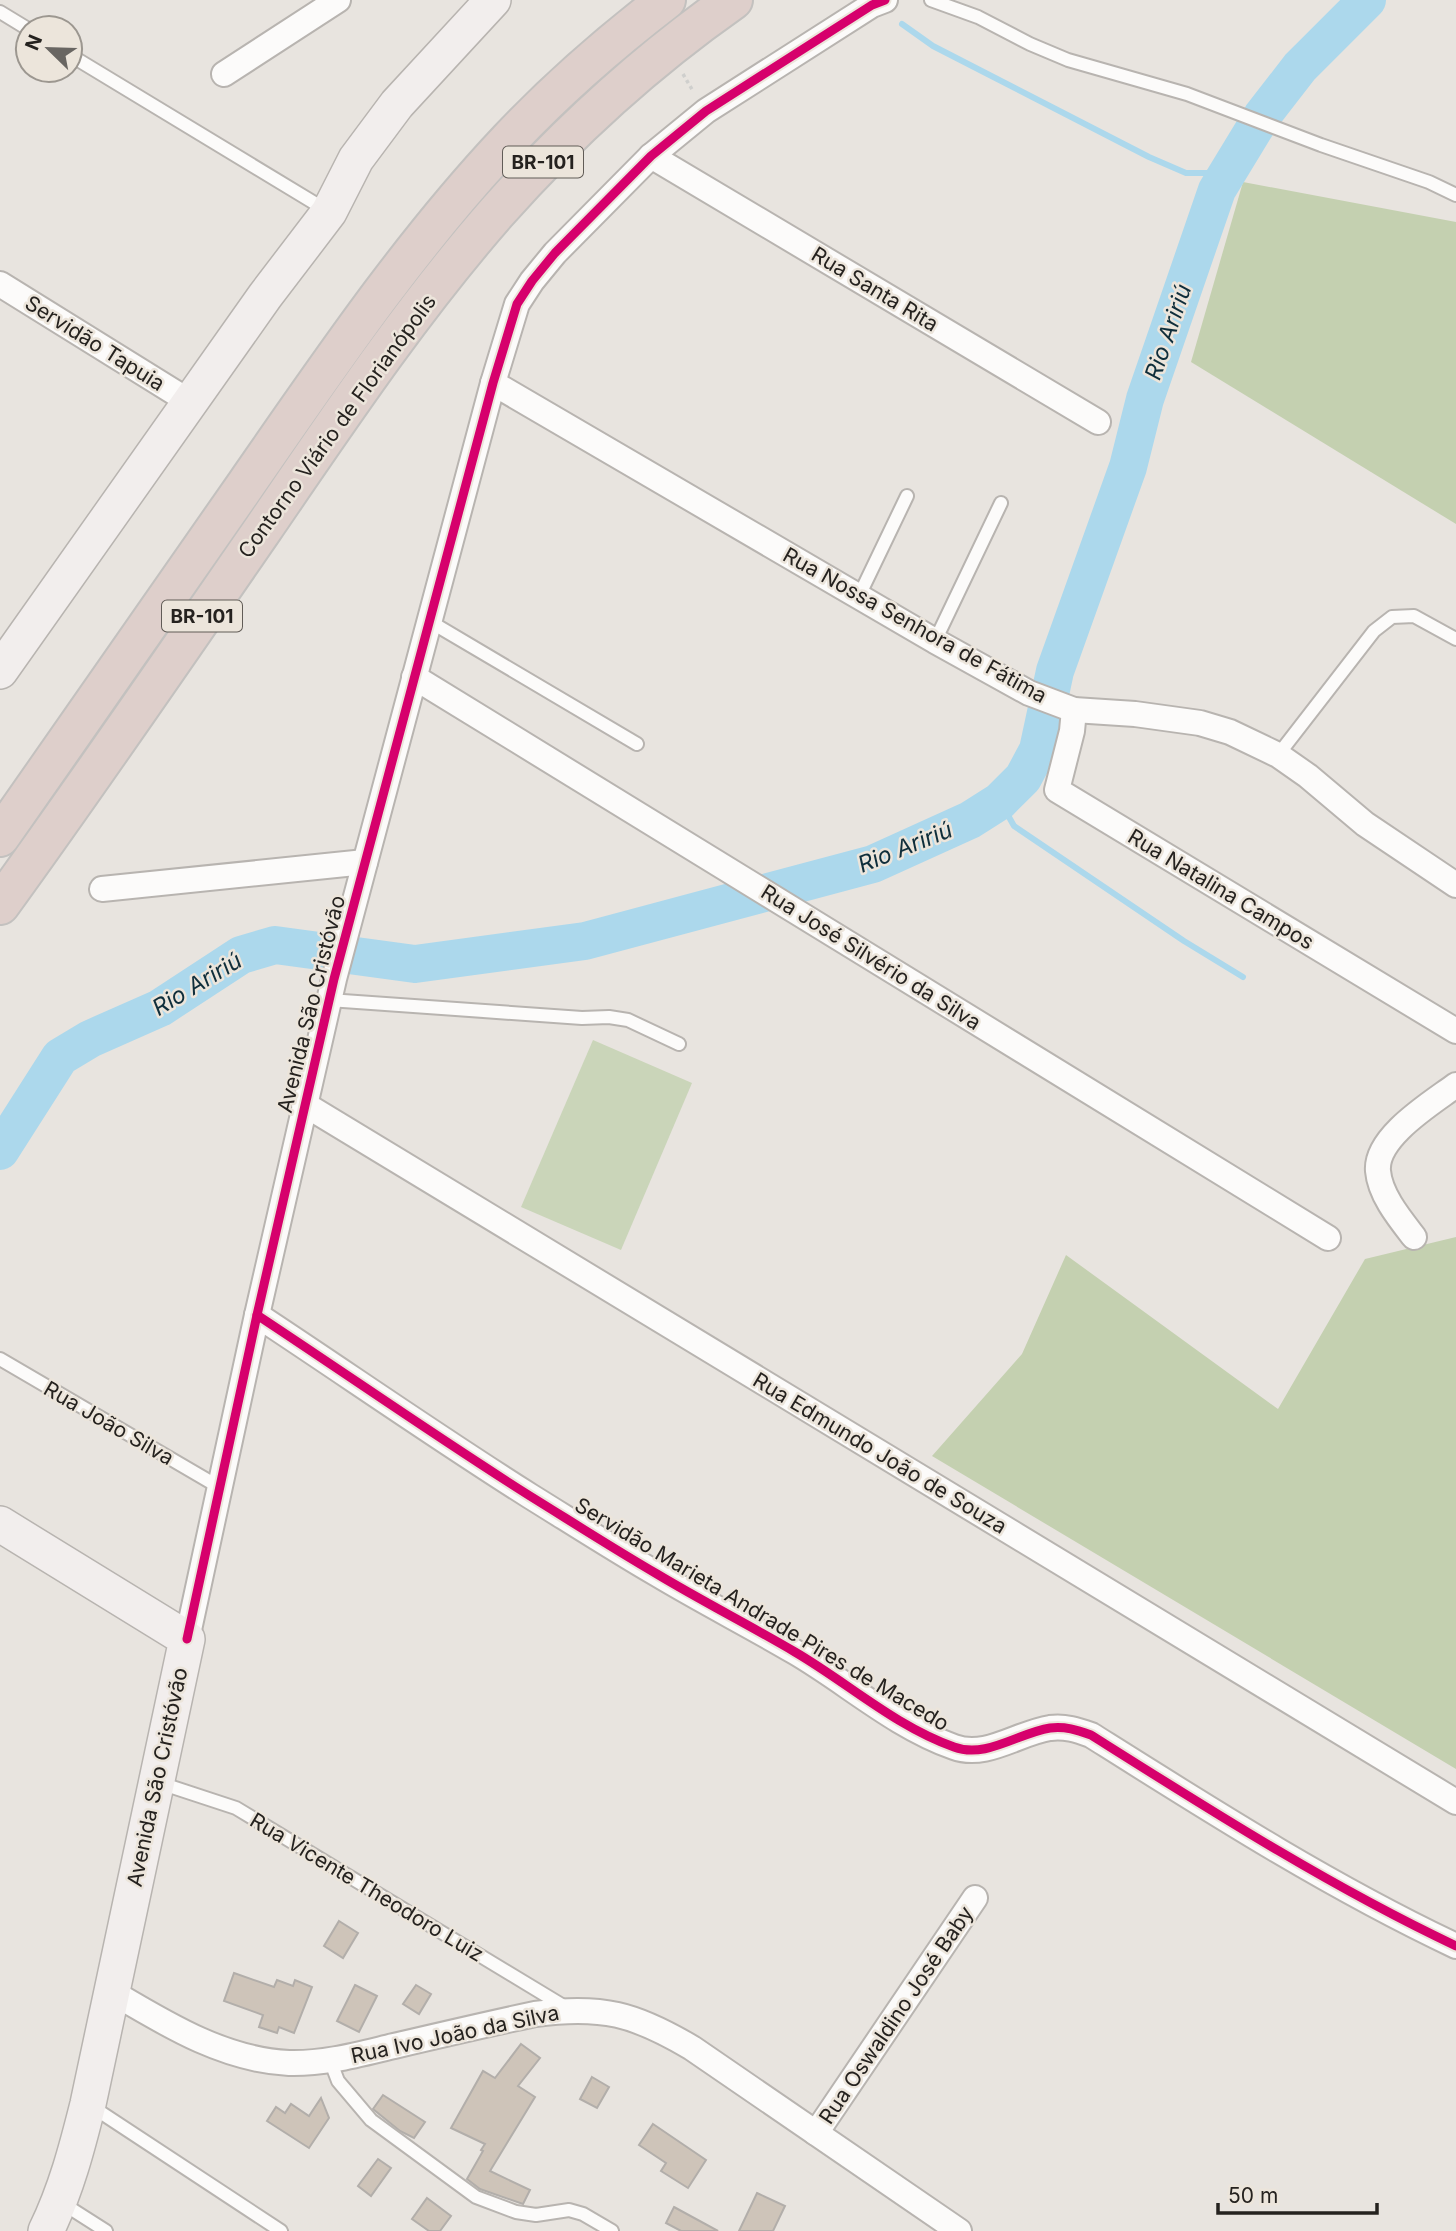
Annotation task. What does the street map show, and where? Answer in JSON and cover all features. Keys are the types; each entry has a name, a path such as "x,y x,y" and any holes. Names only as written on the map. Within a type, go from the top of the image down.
{"highway":[{"name":"Contorno Viário de Florianópolis","path":"0,837 374,303 427,234 509,140 550,99 666,0"},
{"name":"Contorno Viário de Florianópolis","path":"0,905 303,471 458,259 505,203 577,128 661,54 733,0"},
{"path":"0,790 81,697 128,653"}],"main road":[{"path":"0,671 265,296 329,212 356,159 397,104 493,0"},
{"path":"0,1524 187,1639"},
{"name":"Avenida São Cristóvão","path":"53,2217 76,2152 88,2104 187,1639"}],"street":[{"path":"224,74 338,0"},
{"name":"Avenida São Cristóvão","path":"187,1639 257,1314 332,989 493,383 517,304 555,253 651,156 706,111 872,5 885,0"},
{"name":"Rua Santa Rita","path":"651,156 1098,422"},
{"name":"Servidão Tapuia","path":"0,284 190,402"},
{"name":"Rua Nossa Senhora de Fátima","path":"493,383 1029,693 1067,708 1200,723 1230,732 1278,755 1308,776 1365,824 1456,885"},
{"name":"Rua José Silvério da Silva","path":"414,677 1328,1238"},
{"name":"Rua Natalina Campos","path":"1067,708 1070,741 1057,790 1456,1031"},
{"path":"102,889 365,862"},
{"path":"1414,1237 1387,1196 1378,1170 1380,1156 1396,1133 1456,1084"},
{"name":"Rua Edmundo João de Souza","path":"304,1104 1456,1802"},
{"name":"Servidão Marieta Andrade Pires de Macedo","path":"257,1314 527,1494 657,1574 796,1653 921,1732 954,1748 968,1751 982,1750 1028,1733 1052,1728 1070,1728 1091,1735 1253,1837 1456,1947"},
{"name":"Rua Oswaldino José Baby","path":"816,2133 975,1898"},
{"name":"Rua Ivo João da Silva","path":"112,1992 172,2028 234,2053 290,2063 330,2060 569,2009 623,2016 659,2028 692,2048 959,2231"}],"lane":[{"path":"931,0 978,17 1068,60 1187,94 1321,145 1429,182 1456,195"},
{"path":"84,63 329,212"},
{"path":"1429,182 1456,182"},
{"path":"859,596 907,496"},
{"path":"935,641 1001,503"},
{"path":"1278,755 1374,631 1392,617 1414,616 1456,639"},
{"path":"429,621 637,744"},
{"path":"332,989 582,1018 609,1017 628,1020 679,1044"},
{"name":"Rua João Silva","path":"0,1359 219,1487"},
{"name":"Rua Vicente Theodoro Luiz","path":"156,1782 236,1808 569,2009"},
{"path":"330,2060 338,2081 371,2120 476,2197 516,2212 536,2215 569,2210 583,2214 612,2231"},
{"path":"88,2104 281,2231"},
{"path":"53,2217 106,2231"}],"green space":[{"path":"1243,182 1456,222 1456,524 1191,362"},
{"path":"593,1040 692,1083 621,1250 521,1207"},
{"path":"1456,1237 1456,1769 932,1456 1022,1354 1066,1255 1278,1409 1365,1259"}],"building":[{"path":"339,1921 358,1933 343,1958 324,1946"},
{"path":"234,1973 274,1987 277,1980 293,1986 295,1980 312,1987 294,2033 279,2027 277,2033 259,2027 263,2015 224,2001"},
{"path":"355,1985 377,1996 359,2032 337,2021"},
{"path":"416,1985 431,1994 419,2014 403,2004"},
{"path":"521,2044 540,2058 518,2086 535,2097 490,2171 530,2190 523,2204 480,2189 467,2179 485,2144 451,2128 483,2071 495,2078"},
{"path":"592,2077 609,2087 597,2108 580,2099"},
{"path":"383,2095 425,2122 414,2138 400,2131 373,2109"},
{"path":"321,2098 329,2118 309,2148 267,2121 276,2107 285,2113 291,2104 309,2116"},
{"path":"653,2124 706,2160 688,2188 661,2171 666,2163 639,2145"},
{"path":"378,2159 391,2168 371,2196 358,2186"},
{"path":"757,2193 785,2206 773,2231 739,2231"},
{"path":"427,2198 451,2216 440,2231 429,2231 412,2219"},
{"path":"674,2207 718,2231 681,2231 666,2223"}],"waterway":[{"name":"Rio Aririú","path":"0,1151 60,1057 90,1039 160,1008 241,955 275,945 415,964 585,941 873,864 970,820 1000,801 1023,778 1038,750 1055,671 1128,467 1145,399 1217,190 1262,116 1300,67 1367,0"},
{"path":"902,24 933,46 1149,157 1186,173 1228,173"},
{"path":"1000,801 1014,826 1184,941 1243,977"}],"cycle path":[{"path":"187,1639 257,1315 334,979 493,383 517,304 555,253 651,156 706,111 872,5 885,0"},
{"path":"257,1315 530,1496 674,1584 815,1664 912,1728 966,1750 990,1748 1050,1728 1066,1728 1091,1735 1316,1873 1456,1946"}]}
